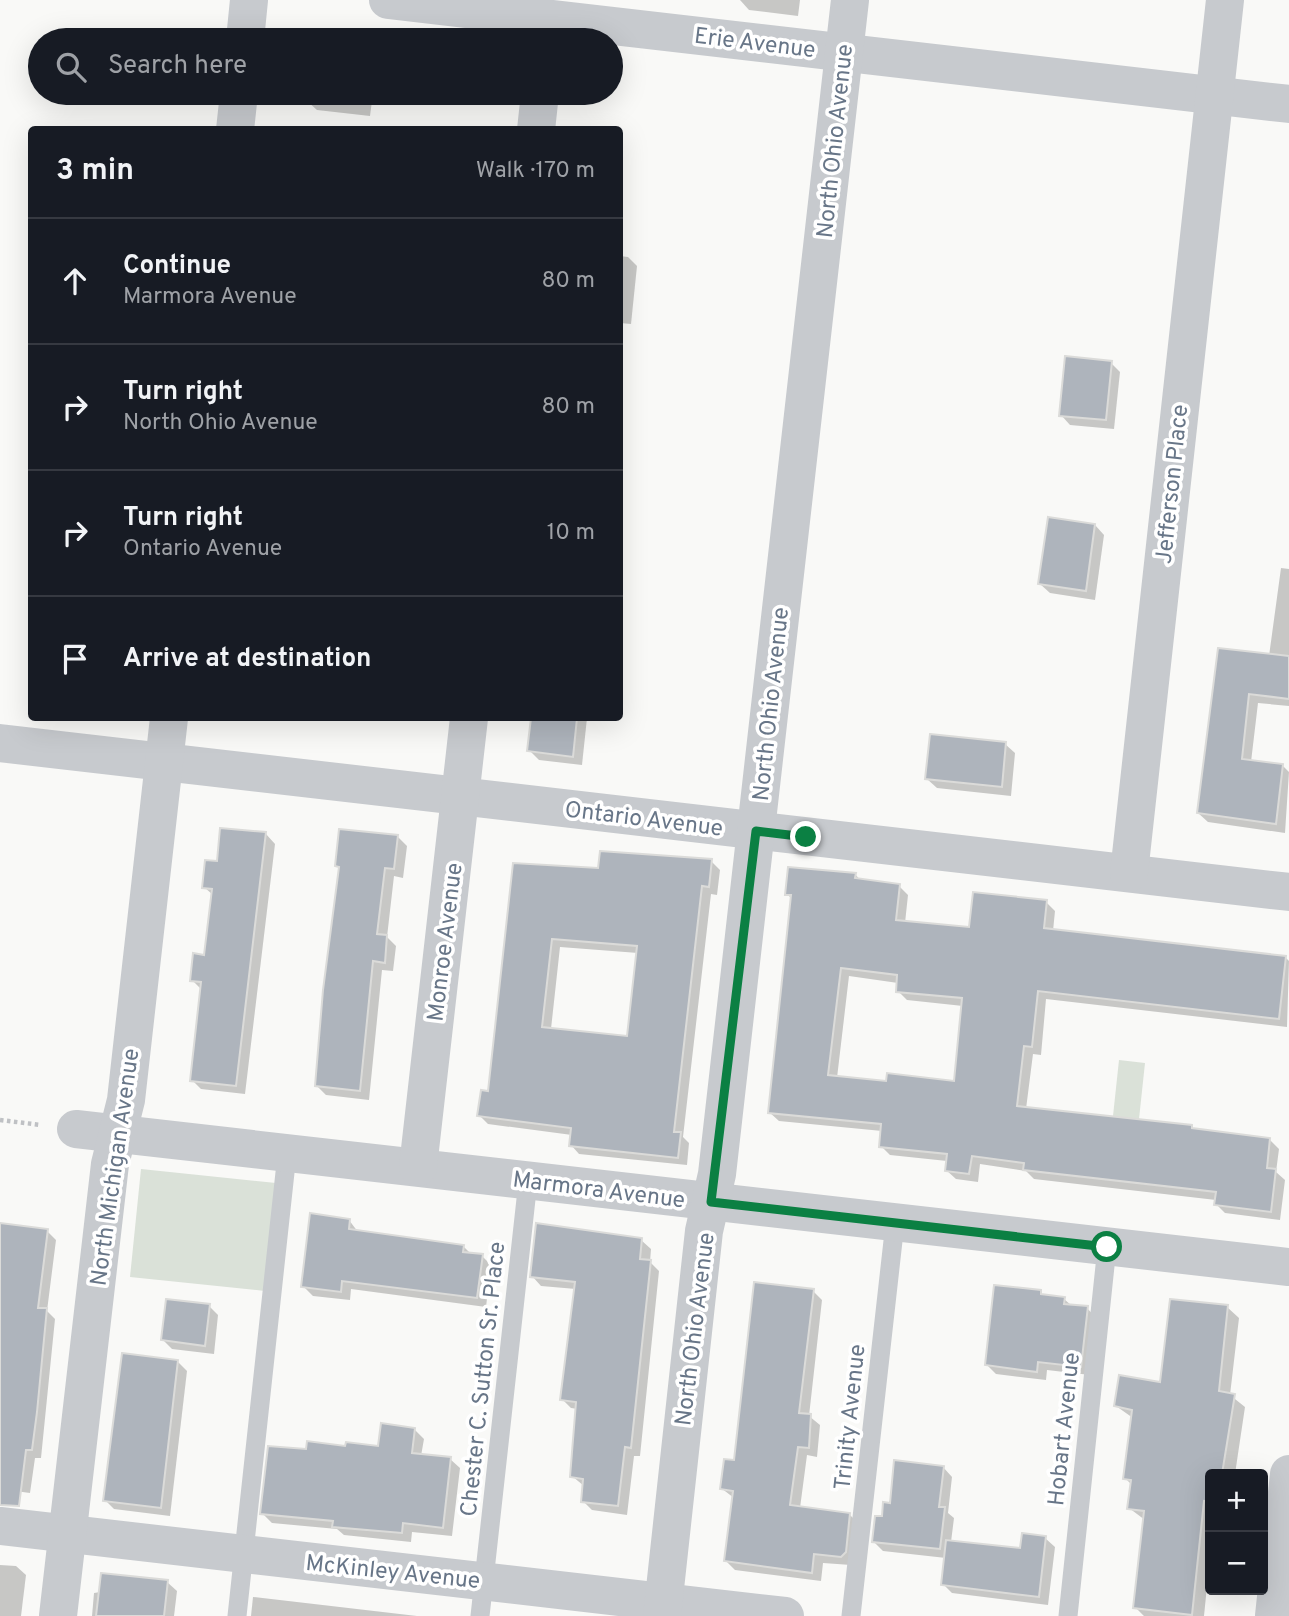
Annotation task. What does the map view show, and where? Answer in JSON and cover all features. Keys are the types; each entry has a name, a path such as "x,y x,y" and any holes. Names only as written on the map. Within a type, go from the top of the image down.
{"street":[{"path":"246,28 249,0"},
{"name":"Erie Avenue","path":"388,0 1289,104"},
{"name":"North Ohio Avenue","path":"663,1609 704,1231 711,1202 756,831 850,0"},
{"name":"Jefferson Place","path":"1129,873 1225,0"},
{"path":"235,126 238,105"},
{"path":"536,126 539,105"},
{"name":"North Michigan Avenue","path":"58,1616 110,1164 126,1100 169,721"},
{"name":"Monroe Avenue","path":"418,1167 469,721"},
{"name":"Ontario Avenue","path":"0,743 1289,892"},
{"name":"Marmora Avenue","path":"76,1129 1289,1267"},
{"path":"1279,1607 1289,1474"},
{"name":"McKinley Avenue","path":"0,1527 243,1554 482,1599 785,1616"}],"lane":[{"path":"237,1616 288,1154"},
{"name":"Chester C. Sutton Sr. Place","path":"482,1599 528,1181"},
{"name":"Trinity Avenue","path":"851,1616 895,1223"},
{"name":"Hobart Avenue","path":"1068,1616 1107,1247"}],"shaded area":[{"path":"1119,1060 1145,1063 1139,1119 1113,1116"},
{"path":"141,1169 276,1183 265,1291 130,1277"}],"building":[{"path":"1065,356 1112,361 1106,420 1059,416"},
{"path":"1048,517 1095,524 1086,591 1038,584"},
{"path":"1218,648 1289,656 1289,699 1249,694 1242,759 1283,764 1276,824 1197,813"},
{"path":"531,721 577,721 573,757 527,751"},
{"path":"930,734 1006,742 1002,787 925,779"},
{"path":"220,828 266,832 236,1086 190,1081 201,982 190,981 193,953 204,955 212,889 202,888 205,860 217,861"},
{"path":"339,829 398,835 394,869 385,868 377,934 387,935 385,963 373,961 360,1091 315,1086 323,990 339,867 335,866"},
{"path":"600,851 712,859 709,887 702,886 674,1132 681,1132 678,1158 569,1146 571,1128 477,1116 481,1090 488,1091 513,863 598,868","holes":["552,939 637,946 627,1036 542,1027"]},
{"path":"788,867 856,873 855,878 900,884 896,920 969,927 973,892 1047,900 1044,928 1286,956 1279,1019 1038,991 1032,1047 1024,1046 1017,1106 1192,1125 1192,1128 1270,1138 1267,1168 1276,1169 1271,1212 1214,1205 1216,1192 1023,1170 1024,1163 972,1156 969,1174 945,1171 947,1154 879,1147 881,1124 768,1113 791,895 785,895","holes":["841,968 897,975 896,992 962,998 954,1081 887,1073 886,1081 828,1075"]},
{"path":"310,1213 350,1219 349,1229 464,1245 463,1252 483,1254 477,1298 342,1281 341,1292 301,1287"},
{"path":"0,1223 48,1229 38,1308 47,1308 37,1412 32,1450 26,1450 19,1506 0,1505"},
{"path":"536,1223 642,1238 640,1259 651,1260 631,1448 625,1447 618,1506 581,1502 583,1479 570,1477 576,1402 560,1400 575,1282 530,1277"},
{"path":"754,1282 814,1289 799,1413 811,1414 809,1448 798,1447 790,1505 850,1513 846,1552 841,1557 814,1554 812,1573 724,1561 733,1491 720,1489 724,1459 734,1460"},
{"path":"994,1285 1041,1290 1041,1294 1065,1297 1064,1304 1088,1306 1081,1367 1038,1362 1037,1372 985,1365"},
{"path":"166,1299 210,1304 205,1346 161,1340"},
{"path":"1170,1299 1228,1305 1219,1391 1235,1394 1223,1469 1205,1469 1205,1501 1192,1615 1133,1608 1144,1511 1127,1509 1131,1480 1123,1479 1132,1410 1114,1406 1119,1375 1160,1382"},
{"path":"122,1353 178,1360 161,1508 103,1501"},
{"path":"381,1423 415,1428 412,1453 451,1457 443,1528 403,1523 402,1533 332,1527 333,1521 260,1514 268,1446 306,1449 307,1441 345,1446 346,1442 378,1446"},
{"path":"894,1460 944,1466 939,1507 945,1507 940,1549 872,1542 875,1516 882,1516 883,1502 890,1503"},
{"path":"1022,1533 1046,1536 1039,1597 941,1585 946,1540 1020,1548"},
{"path":"101,1573 168,1580 164,1616 96,1616"}],"route":[{"path":"806,837 756,831 717,1174 711,1202 1107,1247"}]}
